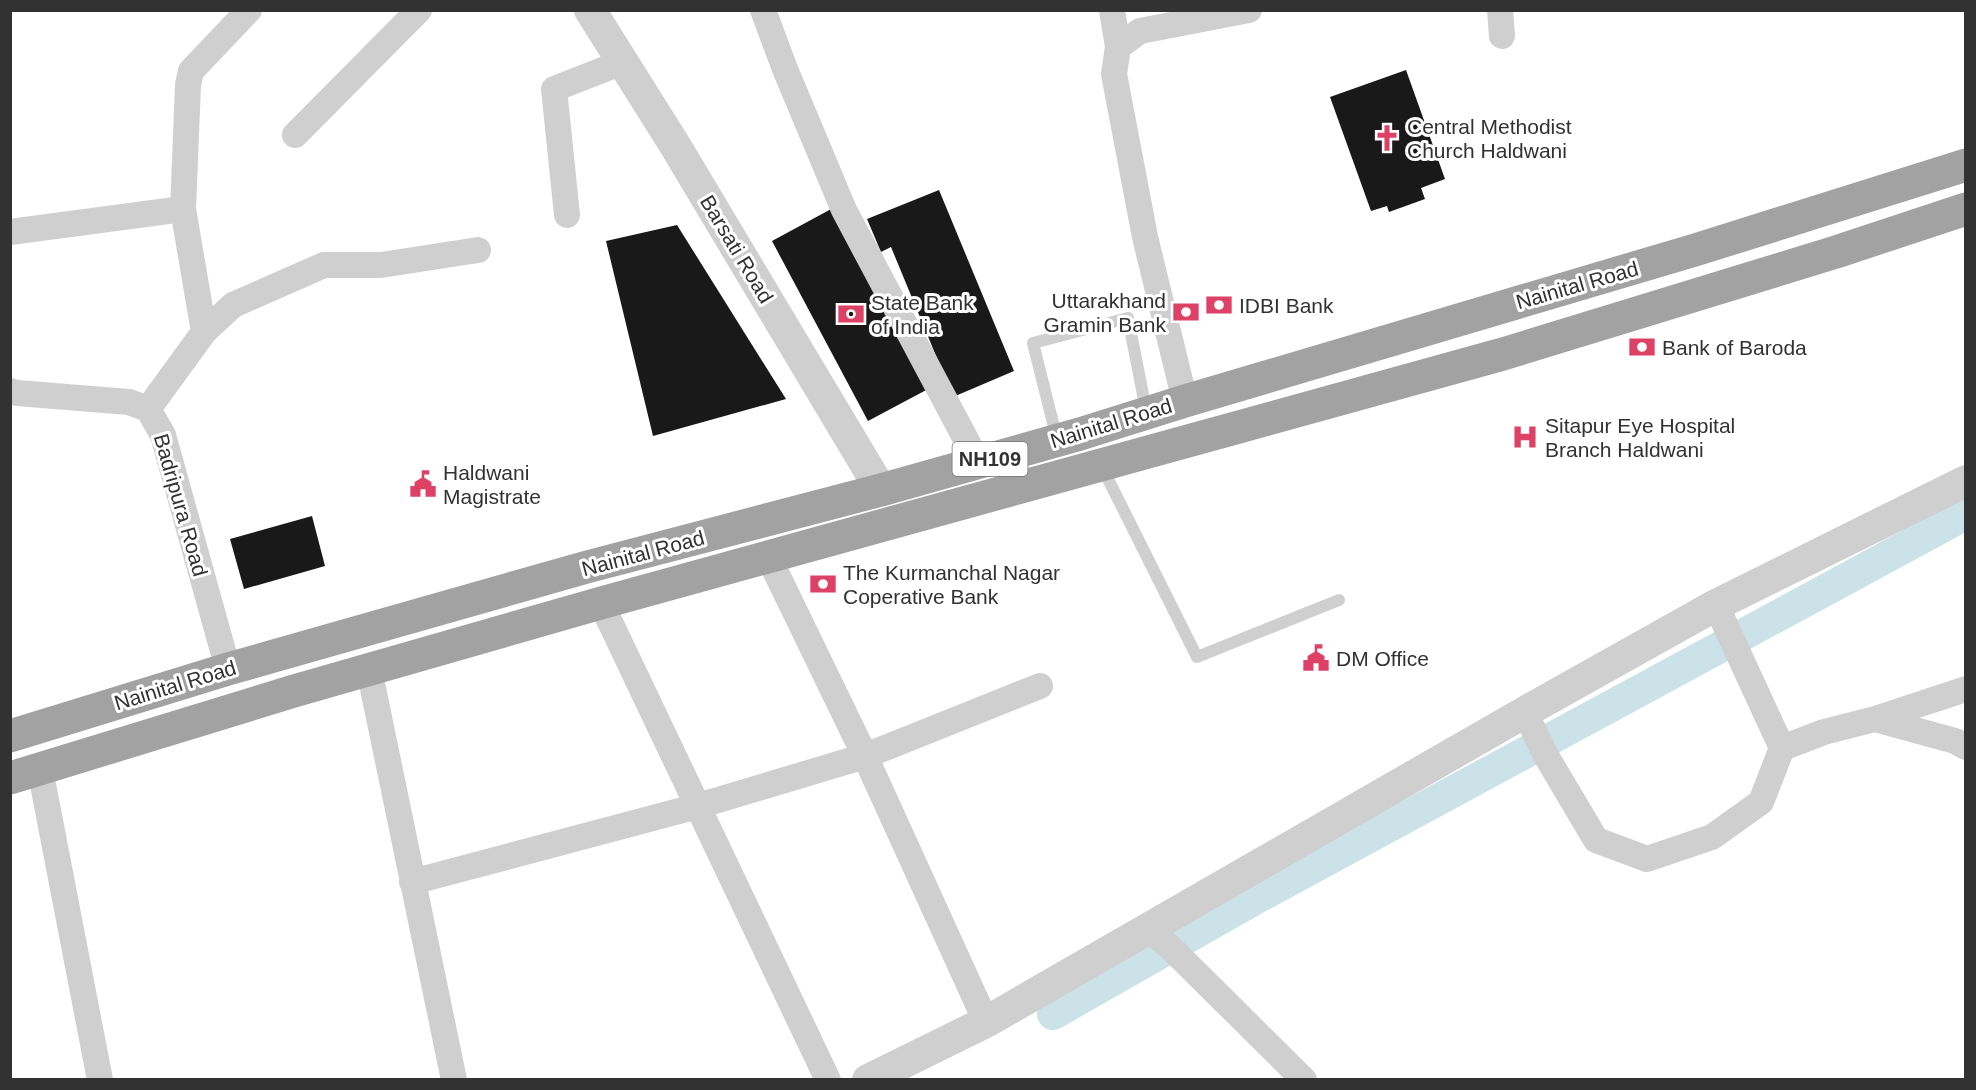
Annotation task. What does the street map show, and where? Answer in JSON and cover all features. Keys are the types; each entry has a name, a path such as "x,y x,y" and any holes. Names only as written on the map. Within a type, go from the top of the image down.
{"highway":[{"name":"Nainital Road","path":"10,736 228,669 587,567 881,490 1057,440 1185,400 1695,250 1954,168"},
{"path":"1954,168 1960,211"},
{"name":"Nainital Road","path":"25,774 80,755 369,669 601,603 1503,354 1836,252 1960,211"},
{"path":"587,567 601,603"},
{"path":"228,669 237,709"}],"street":[{"path":"204,332 183,209 188,85 191,71 249,10"},
{"path":"295,135 419,10"},
{"name":"Barsati Road","path":"590,10 881,490"},
{"path":"763,10 844,210 978,462"},
{"path":"1112,10 1118,47 1114,74 1145,237 1185,400"},
{"path":"1118,47 1140,31 1249,10"},
{"path":"1500,10 1502,36"},
{"path":"567,214 554,89 623,62"},
{"path":"10,232 183,209"},
{"path":"147,409 204,332 233,305 324,265 381,266 478,250"},
{"name":"Badripura Road","path":"10,391 129,402 147,409 163,435 228,669"},
{"path":"868,1080 986,1022 1149,929 1536,734 1720,614 1965,481"},
{"path":"768,556 865,756 986,1022"},
{"path":"601,603 828,1080"},
{"path":"1536,734 1596,840 1647,859 1712,837 1761,802 1782,748 1720,614"},
{"path":"369,669 454,1080"},
{"path":"412,882 698,807 865,756 1040,686"},
{"path":"1782,748 1824,732 1875,719 1965,689"},
{"path":"1875,719 1955,741 1965,747"},
{"path":"25,774 100,1080"},
{"path":"1149,929 1304,1080"}],"lane":[{"path":"1057,440 1032,343 1128,318 1147,413"},
{"path":"1101,464 1197,657 1339,600"}],"building":[{"name":"Central Methodist Church Haldwani","path":"1406,70 1445,179 1421,188 1425,199 1389,212 1387,206 1371,211 1330,97"},
{"path":"939,190 1014,371 953,397 891,247 881,252 867,219"},
{"name":"State Bank of India","path":"833,208 930,388 868,421 772,241"},
{"path":"677,225 786,399 653,436 606,241"},
{"path":"312,516 325,566 244,589 230,539"}],"waterway":[{"path":"1053,1014 1251,901 1966,514"}],"place":[{"name":"Central Methodist Church Haldwani","path":"1387,138"},
{"name":"IDBI Bank","path":"1219,305"},
{"name":"Uttarakhand Gramin Bank","path":"1186,312"},
{"name":"State Bank of India","path":"851,314"},
{"name":"Bank of Baroda","path":"1642,347"},
{"name":"Sitapur Eye Hospital Branch Haldwani","path":"1525,437"},
{"name":"Haldwani Magistrate","path":"423,484"},
{"name":"The Kurmanchal Nagar Coperative Bank","path":"823,584"},
{"name":"DM Office","path":"1316,658"}]}
